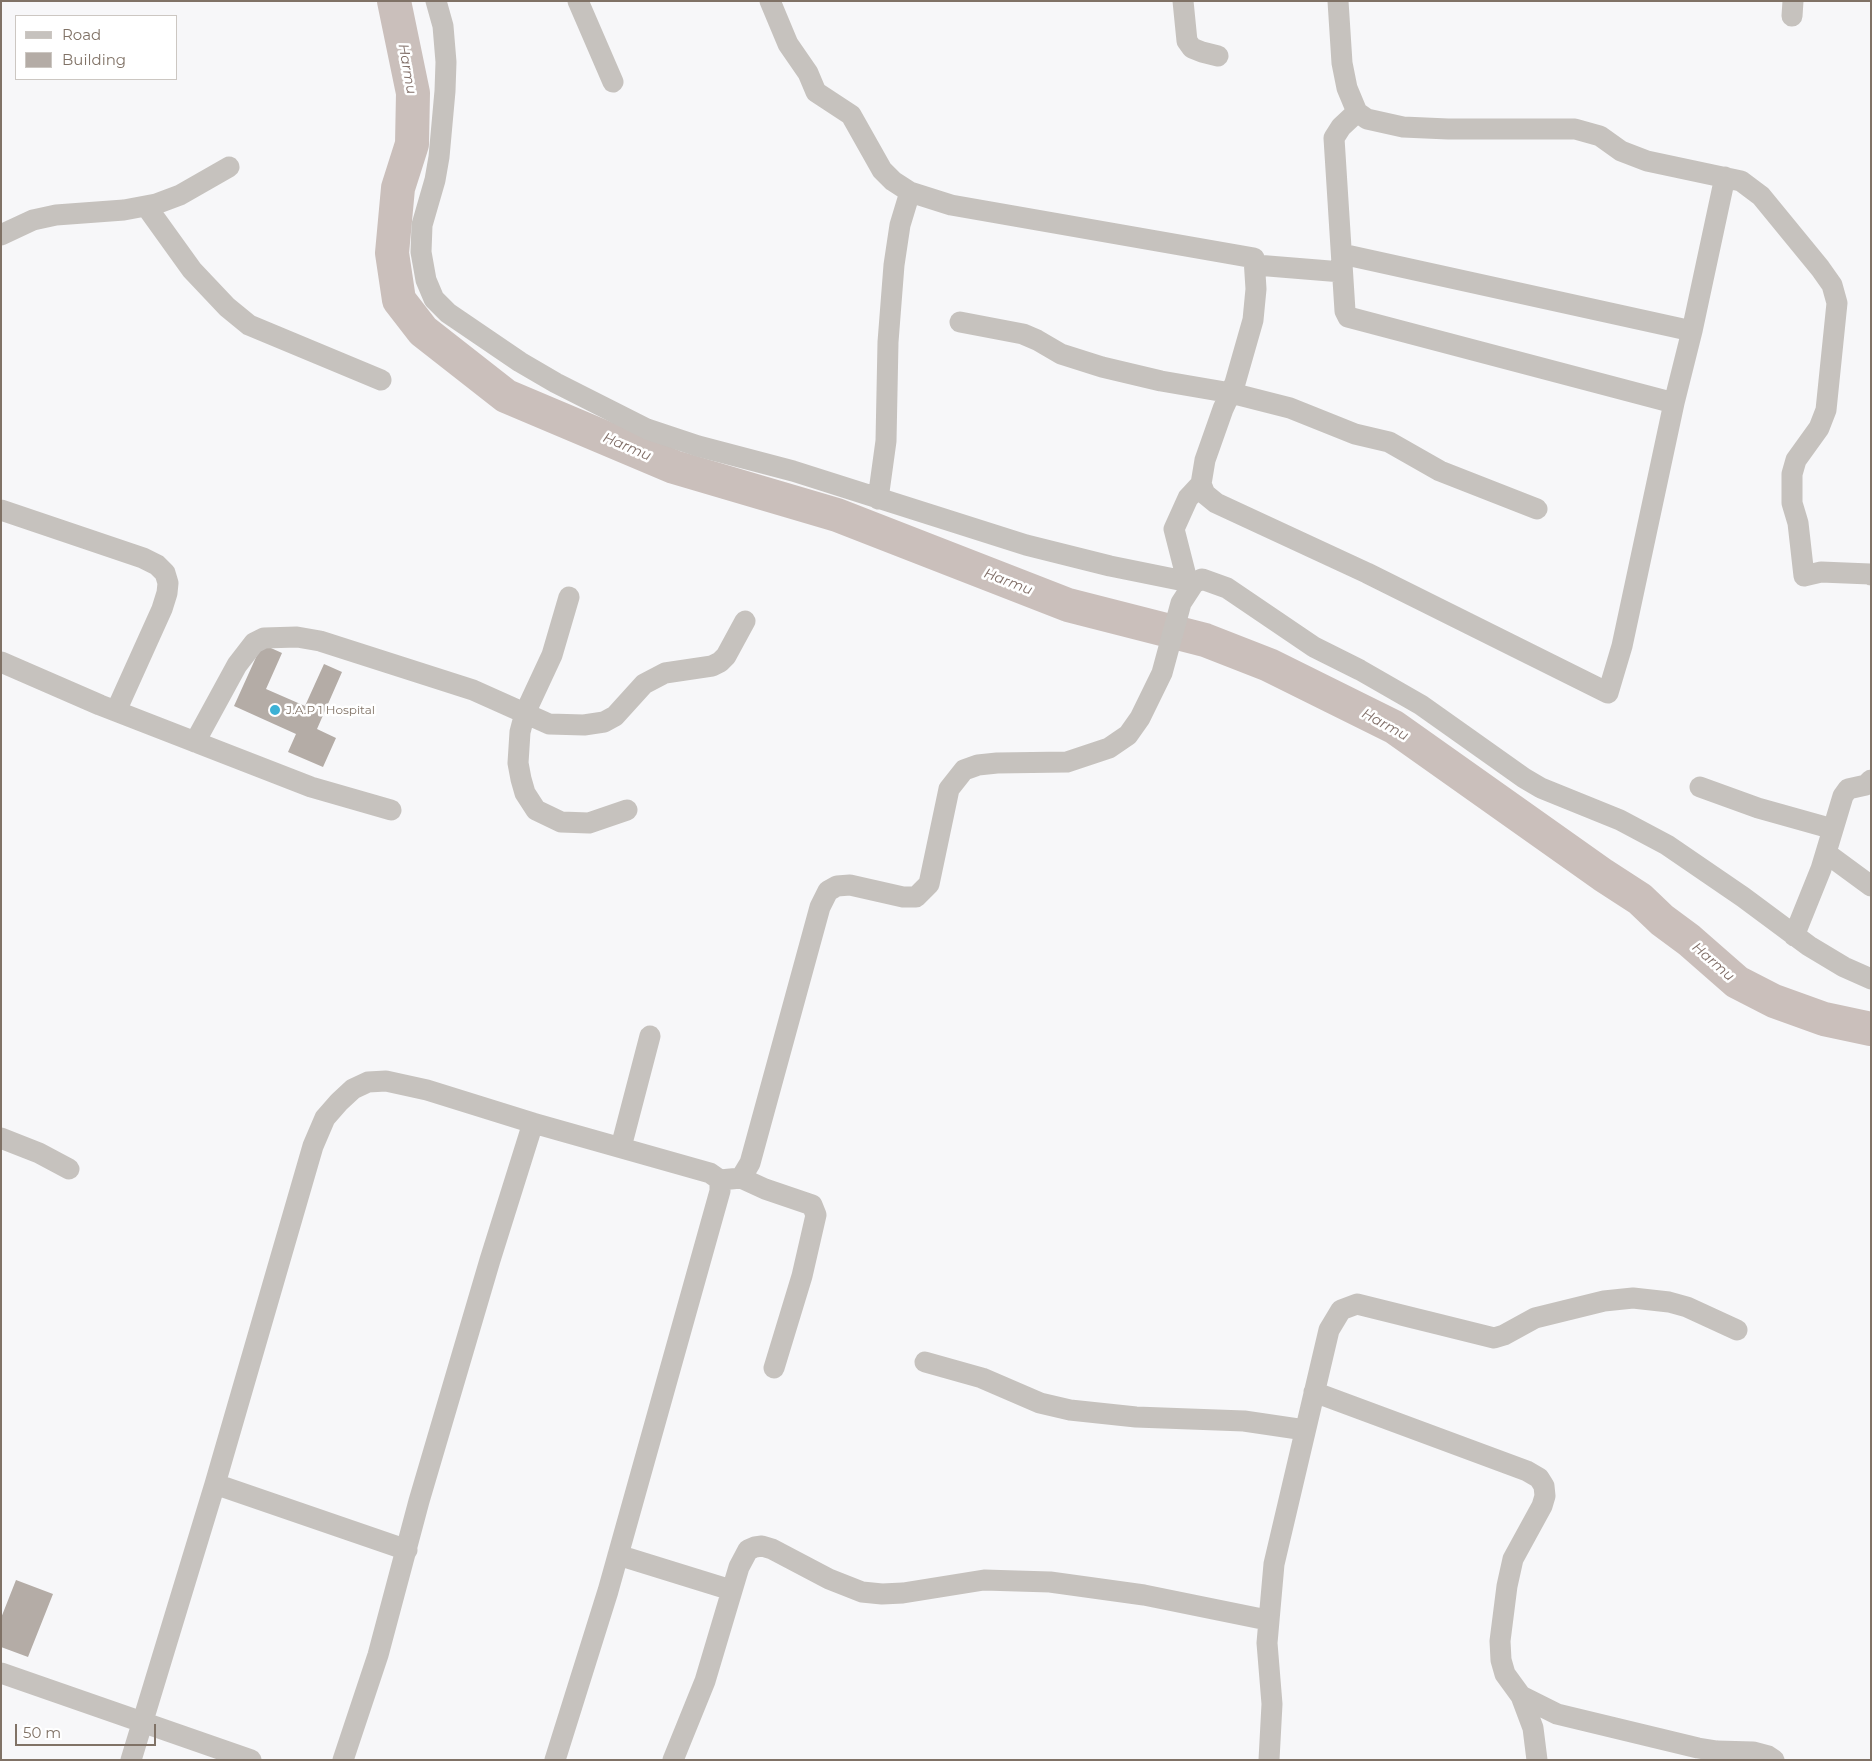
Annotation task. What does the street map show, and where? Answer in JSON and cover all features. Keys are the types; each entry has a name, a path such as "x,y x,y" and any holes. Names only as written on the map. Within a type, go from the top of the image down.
{"street":[{"path":"436,1 443,26 446,62 445,92 439,158 435,180 422,225 421,252 426,280 434,299 448,313 520,362 556,383 647,429 698,446 793,471 878,499 1067,556 1190,582 1202,579 1227,588 1300,638 1421,705 1541,788 1620,820 1666,845 1729,887 1794,936 1827,958 1871,980"},
{"path":"578,1 613,82"},
{"path":"741,1178 750,1163 820,907 828,890 837,886 850,885 903,898 916,897 929,884 949,789 964,770 978,765 997,763 1067,762 1109,748 1128,735 1144,711 1162,673 1181,603 1190,582 1174,529 1188,498 1201,484 1210,444 1231,393 1253,320 1256,264 1254,258 1247,255 968,208 910,192 893,181 882,170 851,115 816,92 808,73 788,44 770,1"},
{"path":"1184,1 1184,23 1187,41 1192,48 1218,56"},
{"path":"1338,1 1342,63 1351,100 1357,112 1367,119 1403,127 1575,129 1600,136 1632,156 1647,161 1725,177 1747,184 1761,196 1806,250 1835,292 1837,308 1826,410 1818,428 1796,460 1792,474 1792,503 1799,526 1804,576 1821,572 1870,574 1871,576"},
{"path":"1357,112 1341,127 1334,138 1345,311 1348,317 1674,403"},
{"path":"1,235 33,220 48,217 146,206 180,194 229,168"},
{"path":"1201,484 1205,494 1216,503 1367,573 1608,693 1622,646 1725,177"},
{"path":"878,499 886,441 888,342 894,266 900,225 910,192"},
{"path":"146,206 192,270 227,307 249,324 381,380"},
{"path":"1256,264 1342,263 1692,332"},
{"path":"960,322 1023,334 1038,340 1061,354 1102,367 1161,381 1231,393 1290,408 1355,434 1389,442 1458,479 1537,509"},
{"path":"1,510 143,558 165,573 168,583 162,609 116,711"},
{"path":"569,598 552,655 525,713 520,732 518,763 525,793 536,810 561,822 574,824 589,823 627,810"},
{"path":"195,742 247,651 259,640 270,637 309,638 343,647 473,690 549,724 584,725 604,722 615,716 644,684 654,678 679,669 712,666 720,662 726,656 745,621"},
{"path":"1,662 116,711 311,787 391,810"},
{"path":"1794,936 1826,853 1840,806 1848,789 1866,785 1871,780"},
{"path":"1700,787 1758,808 1833,829"},
{"path":"1826,853 1871,886"},
{"path":"621,1147 650,1036"},
{"path":"132,1760 141,1723 215,1484 311,1153 326,1118 338,1102 353,1089 368,1082 386,1081 427,1090 533,1123 710,1173 720,1180 741,1178 764,1189 812,1205 816,1215 802,1276 774,1368"},
{"path":"343,1760 378,1655 487,1270 533,1123"},
{"path":"1,1138 39,1153 69,1169"},
{"path":"555,1760 618,1555 720,1190 720,1180"},
{"path":"1269,1760 1272,1704 1267,1643 1274,1564 1329,1330 1340,1310 1357,1304 1494,1338 1504,1335 1535,1318 1604,1301 1633,1298 1669,1302 1687,1307 1737,1330"},
{"path":"925,1362 982,1378 1040,1402 1070,1410 1136,1417 1244,1421 1305,1430"},
{"path":"1314,1392 1527,1471 1539,1478 1544,1486 1545,1496 1542,1506 1513,1559 1508,1579 1500,1641 1501,1660 1505,1674 1521,1696 1533,1728 1537,1760"},
{"path":"215,1484 407,1550"},
{"path":"673,1760 704,1682 739,1567 748,1550 762,1546 842,1585 862,1592 882,1594 903,1593 984,1580 1050,1582 1144,1595 1268,1620"},
{"path":"618,1555 732,1590"},
{"path":"1,1673 251,1760"},
{"path":"1521,1696 1558,1714 1618,1727 1698,1748 1717,1752 1753,1752 1768,1756 1774,1760"}],"building":[{"path":"262,644 282,653 266,689 305,706 324,664 342,672 317,729 336,738 323,767 288,752 296,734 234,706"},
{"path":"16,1580 53,1594 28,1657 1,1647 1,1618"}],"waterway":[{"name":"Harmu","path":"394,1 413,93 412,144 398,188 392,253 399,300 423,331 506,396 674,467 837,515 1068,605 1205,640 1269,665 1394,727 1603,875 1640,899 1662,920 1689,940 1737,982 1774,1001 1824,1019 1871,1029"}],"place":[{"name":"J.A.P 1 Hospital","path":"275,710"}]}
